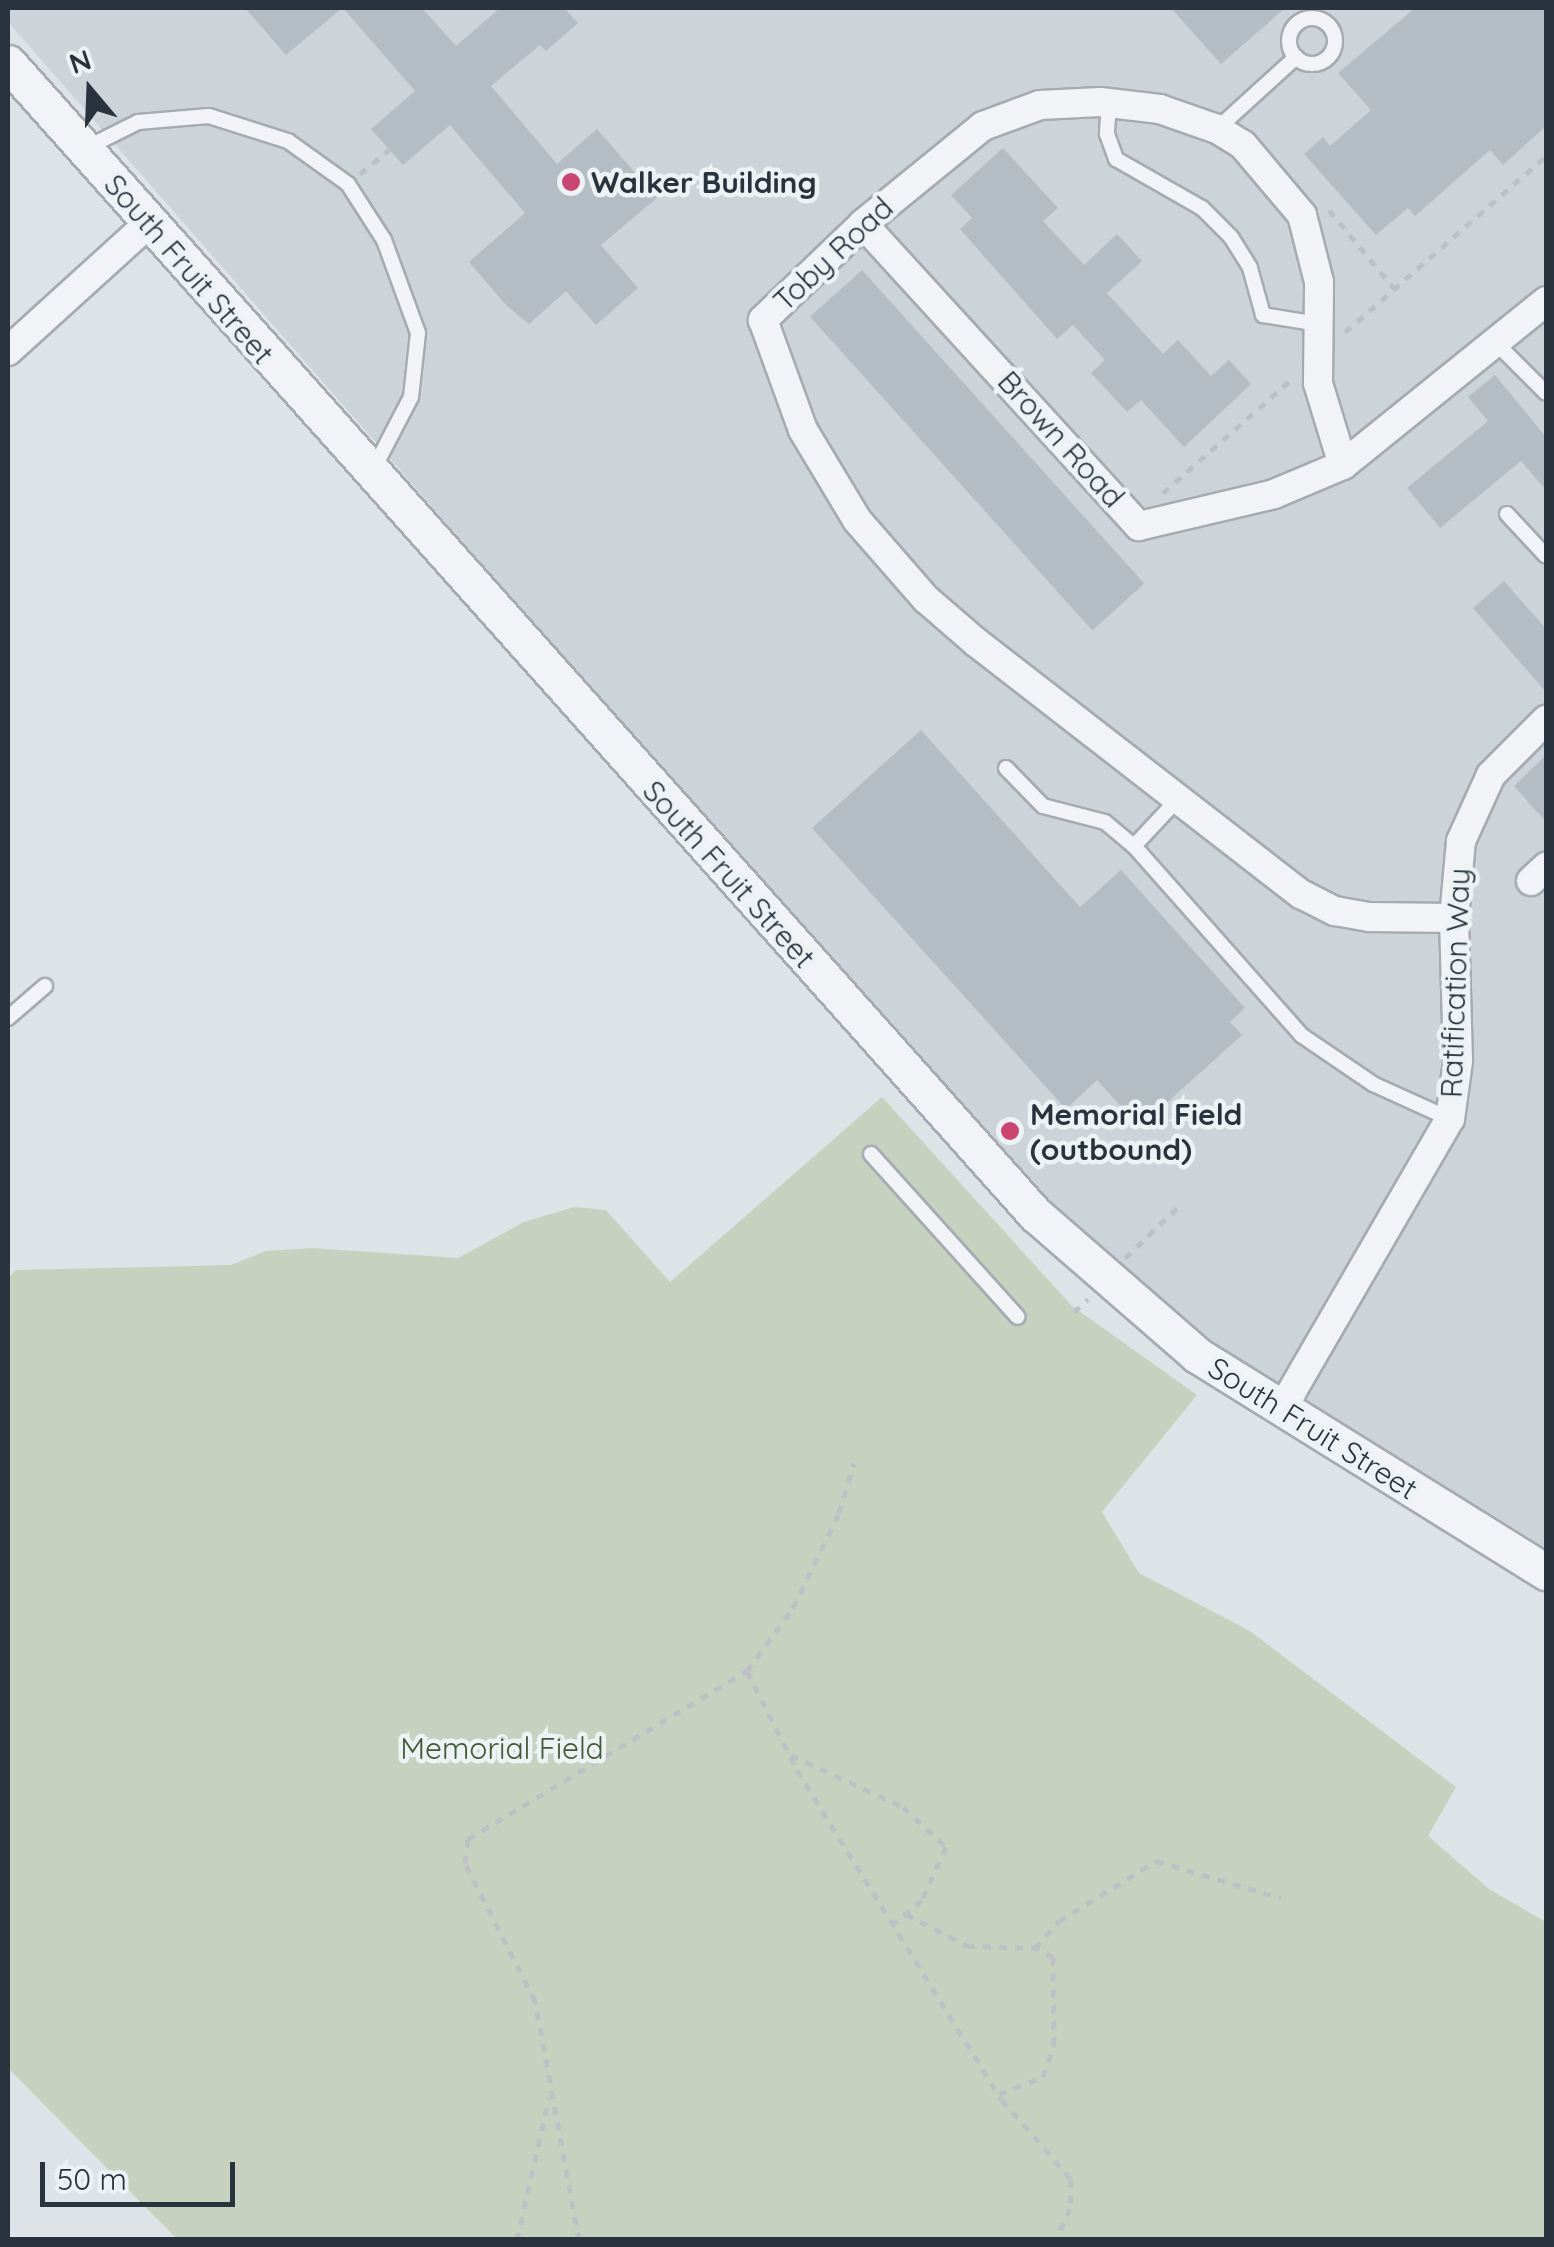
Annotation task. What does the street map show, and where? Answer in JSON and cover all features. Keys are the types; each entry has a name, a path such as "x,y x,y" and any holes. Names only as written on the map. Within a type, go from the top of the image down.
{"street":[{"name":"South Fruit Street","path":"8,63 370,476 1036,1214 1158,1328 1281,1410 1546,1572"},
{"name":"Toby Road","path":"1344,465 1318,383 1328,331 1314,244 1302,214 1266,166 1217,128 1160,109 1110,103 1040,106 982,126 863,224 763,320 803,430 858,520 926,599 1301,894 1335,911 1454,918"},
{"path":"8,351 148,223"},
{"name":"Brown Road","path":"863,224 1138,526 1274,494 1344,465 1546,301"},
{"name":"Ratification Way","path":"1281,1410 1450,1119 1458,1060 1456,874 1472,809 1491,776 1546,720"}],"lane":[{"path":"1217,128 1296,57"},
{"path":"1110,103 1107,134 1116,160 1202,208 1231,237 1250,268 1263,315 1328,331"},
{"path":"84,149 138,122 208,116 288,141 348,184 384,240 418,332 411,398 370,476"},
{"path":"1497,344 1546,393"},
{"path":"1507,514 1546,556"},
{"path":"1006,768 1043,806 1106,822 1134,846 1301,1035 1373,1084 1450,1119"},
{"path":"1134,846 1178,799"},
{"path":"8,1018 45,986"},
{"path":"871,1154 1018,1317"}],"path":[{"path":"358,176 390,149"},
{"path":"1328,331 1394,288 1546,156"},
{"path":"1318,197 1394,288"},
{"path":"1163,493 1299,373"},
{"path":"1147,1234 1177,1208"},
{"path":"579,2240 535,2001 465,1863 468,1839 748,1671 793,1608 839,1512 854,1463"},
{"path":"748,1671 788,1753 999,2094 1071,2178 1070,2208 1056,2240"},
{"path":"788,1753 832,1780 903,1807 946,1848 922,1900 893,1924"},
{"path":"1034,1948 1059,1921 1156,1860 1281,1898"},
{"path":"906,1914 967,1946 1034,1948 1053,1958 1054,2045 1043,2076 999,2094"},
{"path":"517,2240 550,2095"}],"shaded area":[{"path":"8,8 1546,8 1546,1548 1229,1353 1101,1257 566,660 8,22"}],"green space":[{"name":"Memorial Field","path":"882,1097 1072,1306 1197,1395 1102,1512 1139,1573 1250,1631 1456,1787 1428,1836 1489,1889 1546,1922 1546,2239 177,2239 8,2068 8,1278 16,1270 231,1265 266,1251 312,1248 458,1258 524,1222 574,1207 606,1210 670,1282"}],"building":[{"path":"245,8 342,8 286,55"},
{"name":"Walker Building","path":"343,8 422,8 456,46 500,8 564,8 578,23 546,51 540,45 491,86 557,164 597,129 657,198 601,245 638,288 596,325 566,291 529,324 507,306 469,262 525,213 450,125 403,165 371,129 415,91"},
{"path":"1171,8 1285,8 1221,64"},
{"path":"1415,8 1546,8 1546,126 1503,165 1490,150 1415,216 1408,208 1376,235 1304,154 1323,137 1330,146 1371,110 1338,73"},
{"path":"1003,148 1058,208 1043,221 1084,265 1117,234 1142,261 1107,293 1163,354 1178,340 1211,376 1229,360 1251,384 1184,447 1141,400 1127,412 1091,373 1105,360 1073,325 1057,339 960,229 972,218 951,195"},
{"path":"862,270 1144,584 1092,630 810,317"},
{"path":"1495,375 1546,437 1546,490 1521,461 1440,528 1407,488 1488,421 1468,397"},
{"path":"1504,581 1546,629 1546,692 1473,608"},
{"path":"921,730 1080,907 1121,870 1245,1008 1230,1022 1242,1035 1140,1127 1097,1080 1066,1109 812,828"},
{"path":"1546,755 1546,822 1514,786"}],"place":[{"name":"Walker Building","path":"571,182"},
{"name":"Memorial Field (outbound)","path":"1010,1131"}]}
